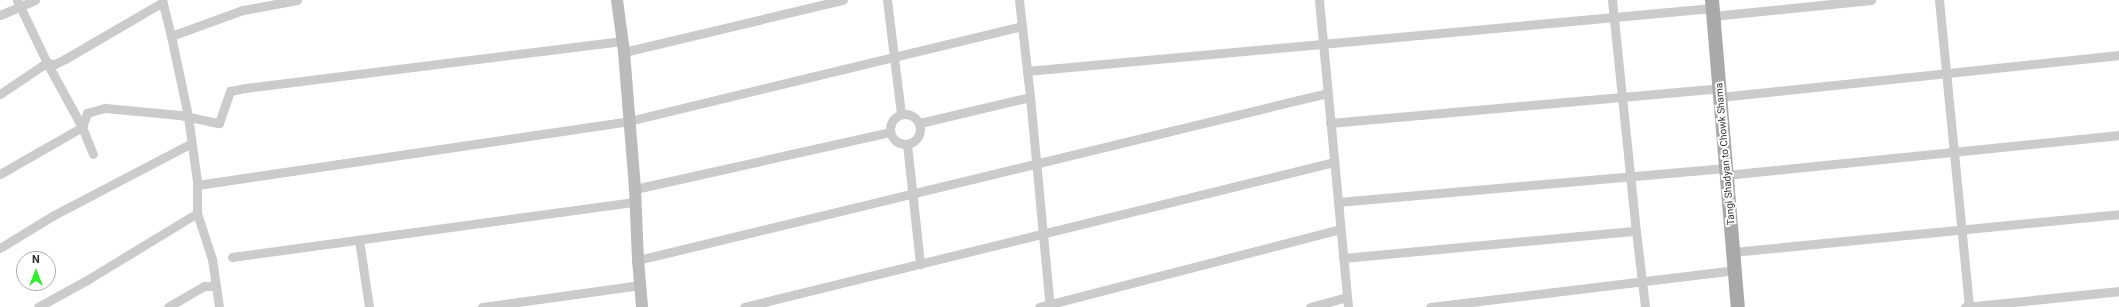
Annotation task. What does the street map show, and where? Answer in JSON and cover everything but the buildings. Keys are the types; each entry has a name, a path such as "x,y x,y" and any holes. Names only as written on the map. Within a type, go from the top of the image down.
{"main road":[{"path":"617,0 623,46 635,189 638,260 642,307"},
{"name":"Tangi Shadyan to Chowk Shama","path":"1712,8 1738,307"}],"street":[{"path":"0,15 18,3 35,0"},
{"path":"171,36 243,10 297,0"},
{"path":"0,174 82,127 87,113 105,108 188,116 219,123 230,91 244,88 623,46 844,0"},
{"path":"887,0 901,114"},
{"path":"1019,0 1030,97 1049,306"},
{"path":"1319,0 1348,307"},
{"path":"1612,0 1636,231 1646,307"},
{"path":"1027,71 1712,8 1871,0"},
{"path":"1938,0 1969,307"},
{"path":"0,94 47,63 55,64 65,59 163,1 188,116 190,144 197,185 197,213 212,259 219,307"},
{"path":"18,3 47,63 82,127 93,154"},
{"path":"197,185 629,122 1022,26"},
{"path":"1330,123 1623,96 1719,92 1946,73 2119,55"},
{"path":"638,260 1327,93"},
{"path":"920,124 1030,97"},
{"path":"901,114 912,115 920,124 920,134 912,142 907,144 896,141 890,132 892,121 901,114"},
{"path":"635,189 890,132"},
{"path":"1338,202 1631,176 1726,171 1953,152 2119,135"},
{"path":"0,248 54,216 190,144"},
{"path":"907,144 920,264"},
{"path":"744,307 1334,162"},
{"path":"232,257 636,202"},
{"path":"38,307 87,280 197,213"},
{"path":"1733,252 2119,214"},
{"path":"1039,307 1049,306 1340,229"},
{"path":"1343,258 1636,231"},
{"path":"359,240 369,307"},
{"path":"1430,307 1734,270"},
{"path":"168,307 204,286 215,286"},
{"path":"482,307 640,286"},
{"path":"1965,307 2119,291"},
{"path":"1310,307 1347,297"}]}
